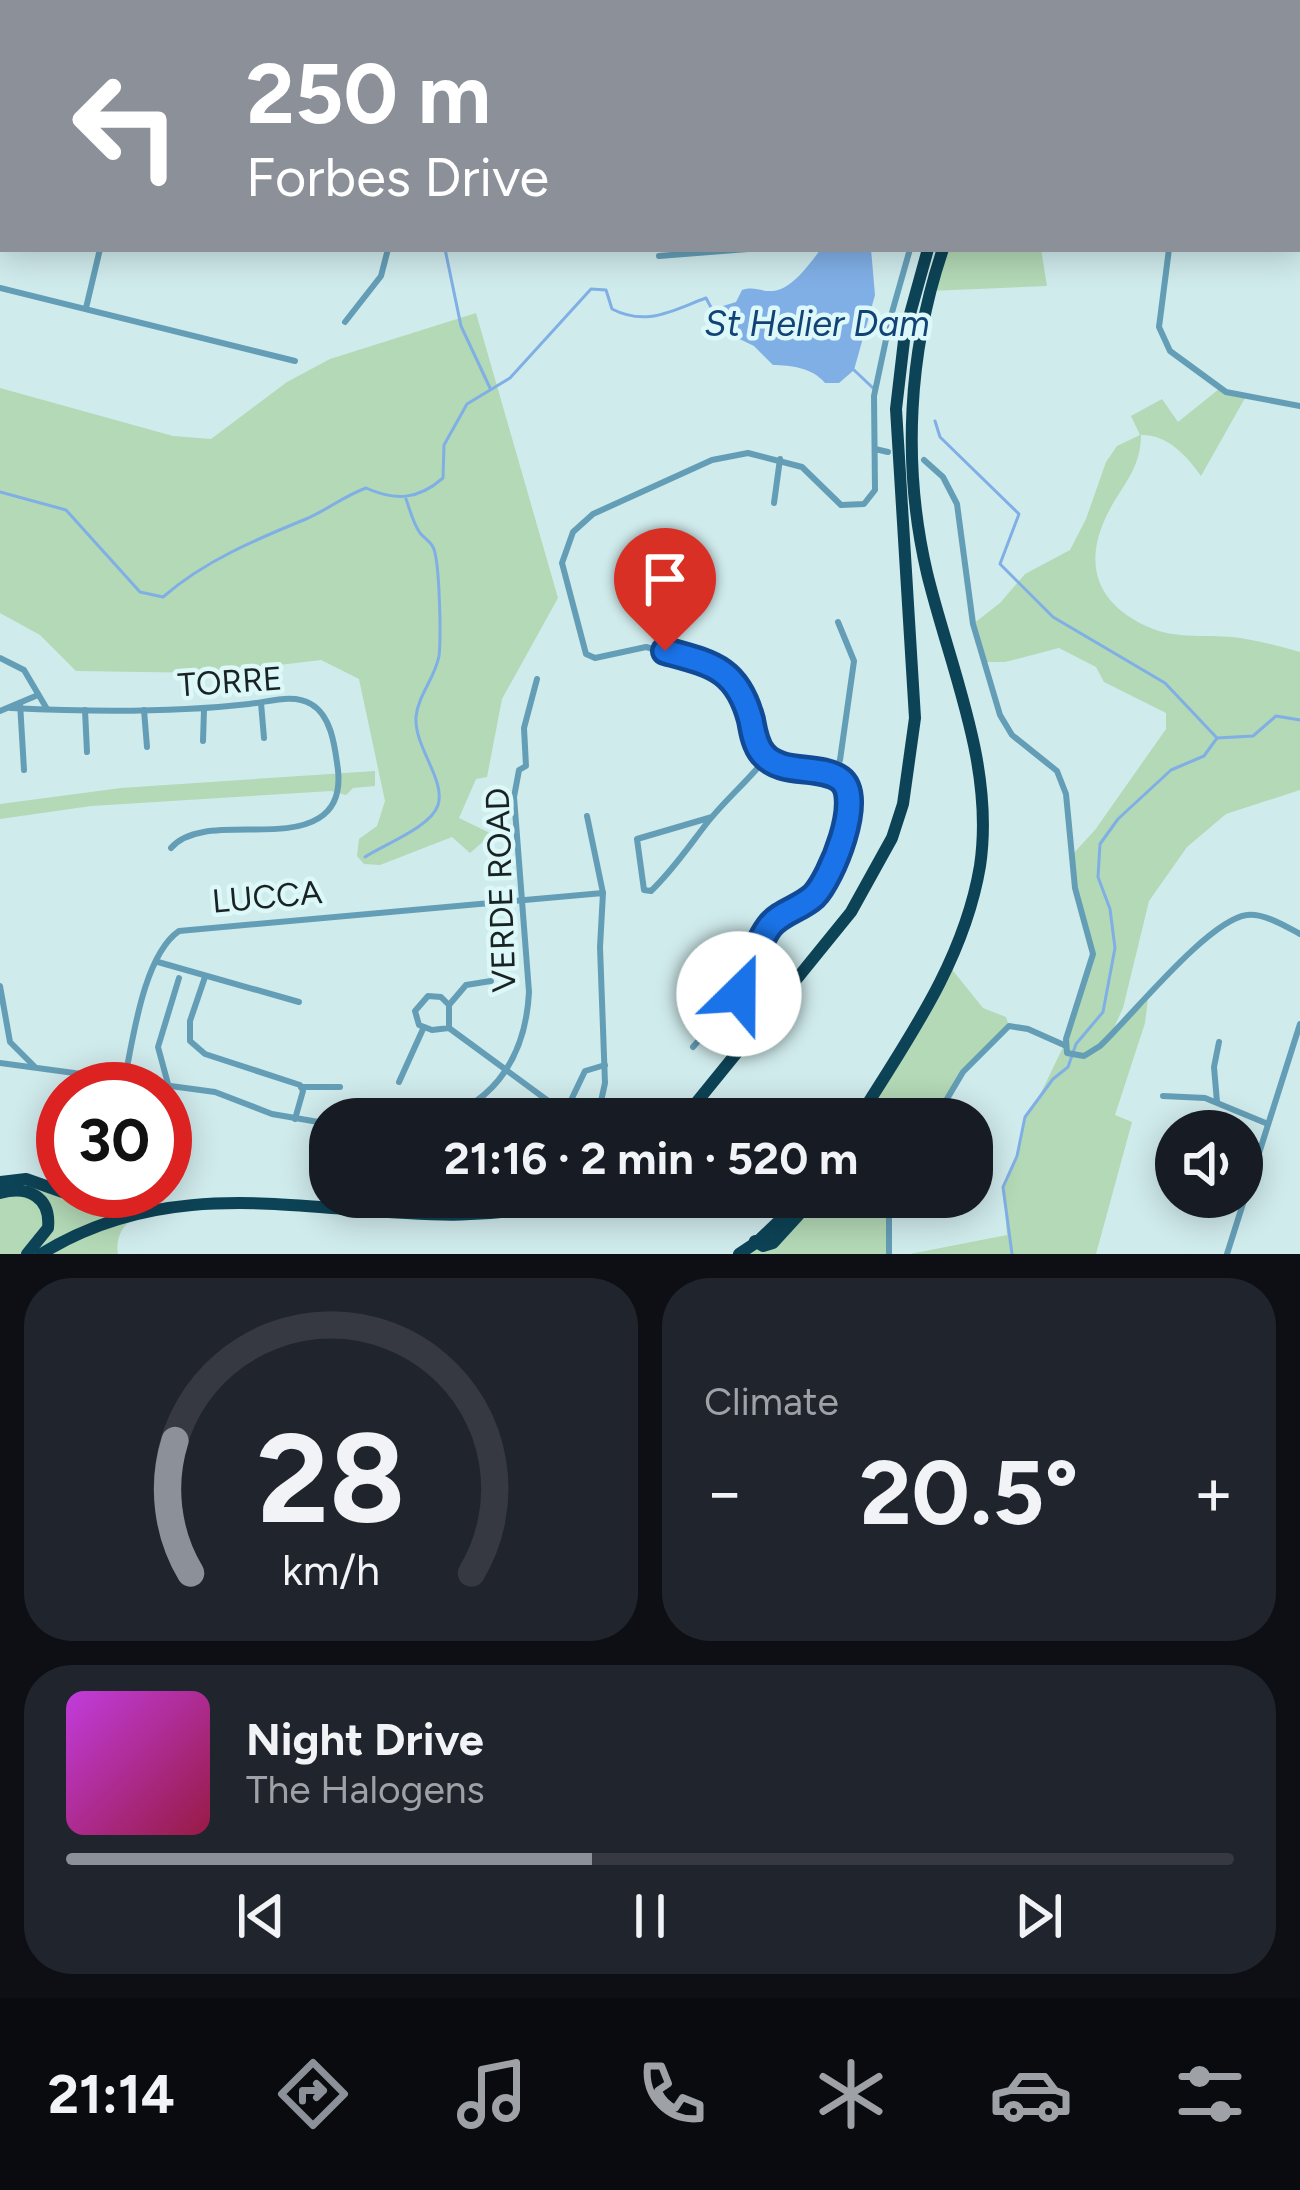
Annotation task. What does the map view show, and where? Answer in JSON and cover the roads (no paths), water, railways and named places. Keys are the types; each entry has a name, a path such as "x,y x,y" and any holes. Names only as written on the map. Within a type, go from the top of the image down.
{"highway":[{"path":"700,1098 852,914 892,838 910,764 914,718 896,410 905,332 927,252"},
{"path":"871,1098 942,981 967,920 983,830 973,740 920,537 912,453 913,393 924,315 942,252"},
{"path":"0,1182 36,1183"},
{"path":"0,1193 27,1191 40,1197 47,1209 46,1233 27,1254"},
{"path":"192,1209 227,1207 309,1217"},
{"path":"41,1254 130,1218"},
{"path":"319,1218 447,1228 515,1218"},
{"path":"740,1254 780,1218"},
{"path":"755,1240 764,1246 773,1243 796,1218"}],"street":[{"path":"86,308 99,252"},
{"path":"345,322 381,276 387,252"},
{"path":"658,256 709,252"},
{"path":"693,1047 739,994 772,923 808,901 828,875 850,806 846,785 833,776 766,758 739,688 717,667 646,646 601,657 586,654 562,563 573,532 600,511 720,457 748,453 780,459 809,471 834,500 855,507 864,504 875,490 872,425 877,382 909,252"},
{"path":"1169,252 1160,332 1170,351 1226,392 1300,406"},
{"path":"0,288 295,361"},
{"path":"875,449 888,452"},
{"path":"774,503 780,459"},
{"path":"924,460 943,476 957,504 973,624 1003,722 1054,767 1066,794 1075,888 1093,954 1064,1045"},
{"path":"833,776 840,760 854,661 838,622"},
{"path":"0,658 19,665 47,710"},
{"name":"VERDE ROAD","path":"481,1098 507,1070 524,1036 529,1004 514,797 517,774 526,766 524,728 537,679"},
{"name":"TORRE","path":"0,711 38,695"},
{"name":"TORRE","path":"17,707 204,710 300,700 323,715 338,770 338,790 333,805 319,818 302,825 195,833 171,848"},
{"path":"261,703 264,738"},
{"path":"17,707 24,770"},
{"path":"85,710 87,752"},
{"path":"144,710 147,748"},
{"path":"203,741 204,710"},
{"path":"712,817 636,840 644,890 651,891 666,876 766,758"},
{"path":"587,816 603,893 603,1098"},
{"name":"LUCCA","path":"129,1062 145,988 173,934 198,926 603,893"},
{"path":"948,1098 962,1075 1009,1026 1064,1045 1074,1057 1100,1046 1201,943 1231,921 1253,915 1300,934"},
{"path":"158,962 299,1002"},
{"path":"206,977 190,1021 195,1048 302,1087 340,1087"},
{"path":"162,1062 158,1047 179,978"},
{"path":"449,1028 448,1005 466,985 491,980"},
{"path":"0,986 10,1042 1,1063"},
{"path":"423,1029 416,1015 422,1000 437,996 448,1005"},
{"path":"1227,1254 1300,1024"},
{"path":"423,1029 449,1028 542,1098"},
{"path":"399,1082 423,1029"},
{"path":"10,1042 34,1066"},
{"path":"1217,1102 1214,1066 1219,1042"},
{"path":"1,1063 34,1066"},
{"path":"572,1098 585,1071 605,1065"},
{"path":"295,1119 302,1087"},
{"path":"192,1088 309,1121"},
{"path":"1163,1096 1192,1094 1268,1124"},
{"path":"889,1218 889,1254"}],"water":[{"name":"St Helier Dam","path":"818,252 871,252 875,295 854,370 839,383 825,383 801,368 773,365 754,346 723,331 708,314 736,302 742,290 773,291 800,274"}],"waterway":[{"path":"446,252 461,326 490,388"},
{"path":"0,492 66,510 140,592 163,597 213,562 358,491 366,488 406,496 434,485 443,478 444,445 467,404 510,378 591,289 606,290 612,309 637,317 660,315 706,298 713,311"},
{"path":"854,370 873,388"},
{"path":"935,421 940,437 1019,514 1000,564 1053,617 1165,683 1217,738 1253,736 1276,716 1300,720"},
{"path":"365,857 426,821 438,805 438,785 416,717 439,656 437,567 433,547 418,529 406,499"},
{"path":"1012,1254 1003,1187 1017,1156 1025,1117 1068,1067 1076,1044 1103,1012 1115,948 1110,909 1098,877 1100,844 1118,819 1171,770 1204,756 1217,738"}]}
